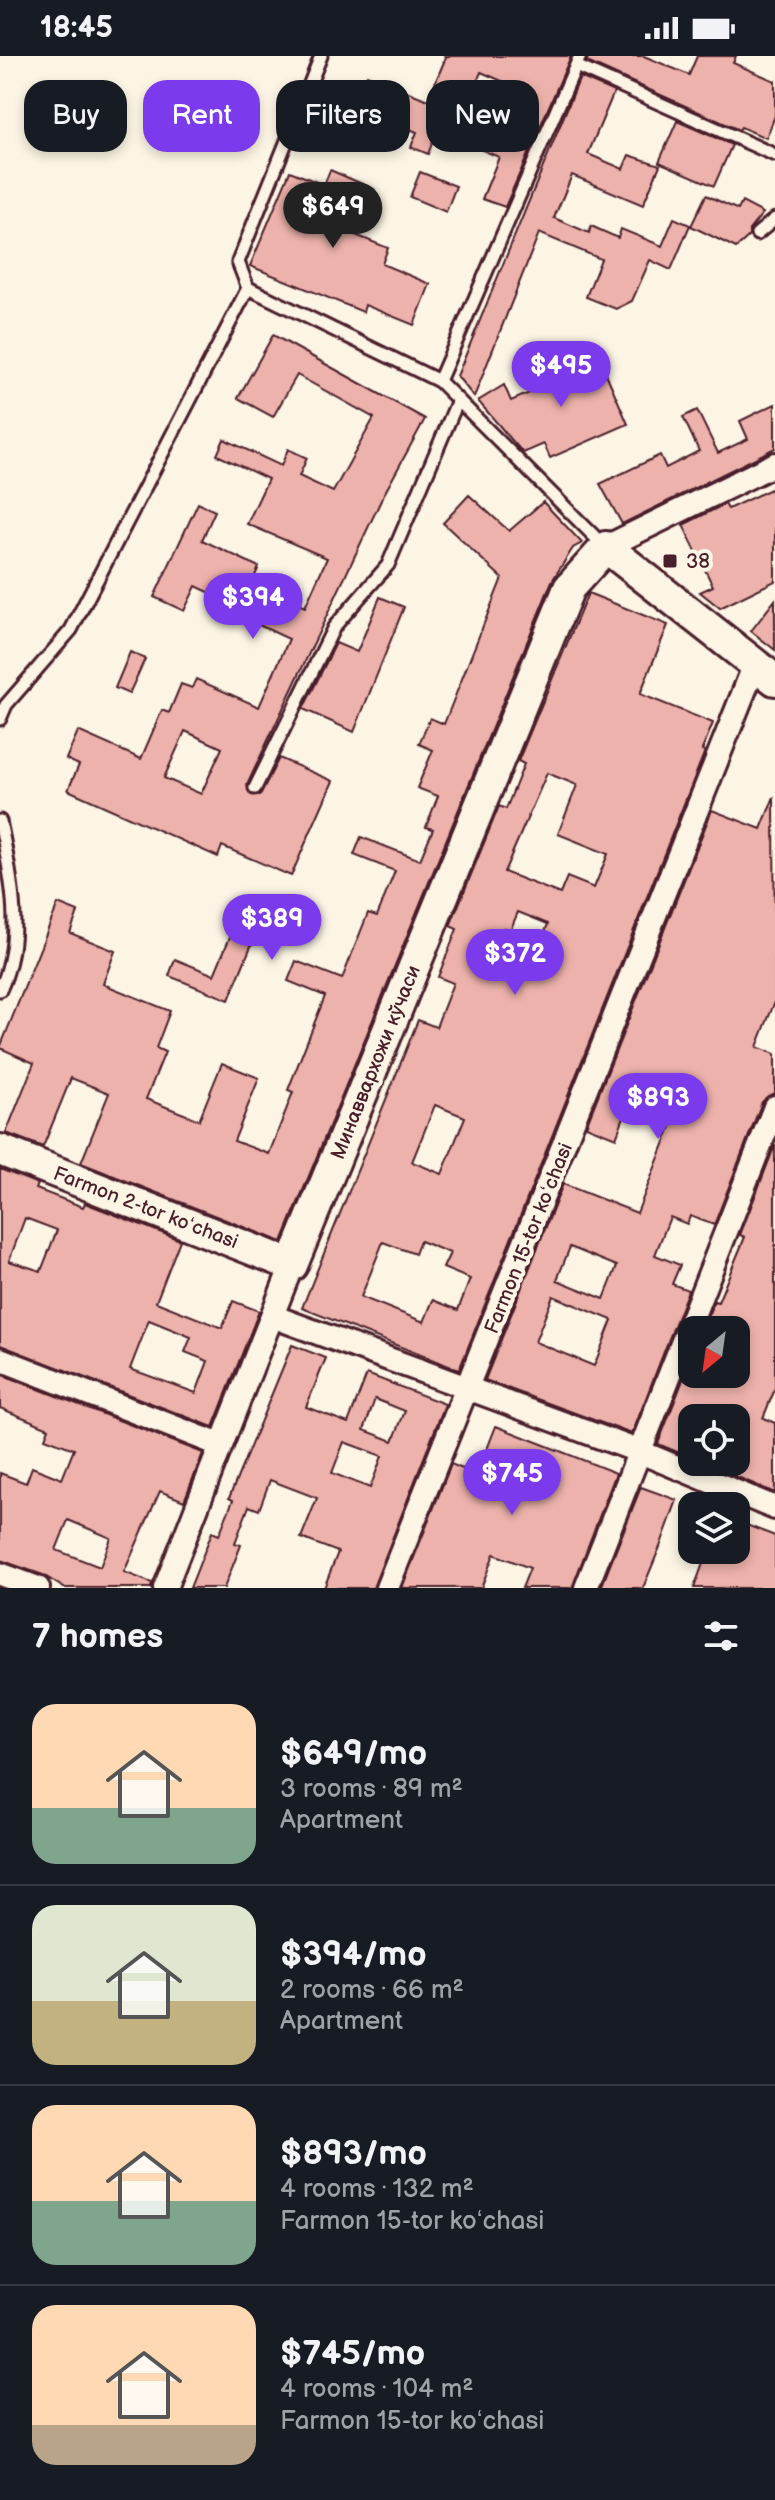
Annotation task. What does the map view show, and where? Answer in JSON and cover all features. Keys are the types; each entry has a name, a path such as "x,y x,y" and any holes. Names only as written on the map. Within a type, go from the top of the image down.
{"street":[{"path":"765,672 606,547 775,464"},
{"name":"Минаввархожи кўчаси","path":"165,1588 292,1265 569,588 606,547"},
{"name":"Farmon 15-tor koʻchasi","path":"387,1588 765,672"},
{"path":"586,1588 775,1107"},
{"name":"Farmon 2-tor koʻchasi","path":"0,1150 292,1265"},
{"path":"272,1316 638,1451 775,1508"},
{"path":"0,1359 220,1445"},
{"path":"0,1574 38,1588"}],"lane":[{"path":"321,56 238,262 248,288 439,381 606,547"},
{"path":"439,381 578,61 775,155"},
{"path":"757,234 775,219"},
{"path":"0,719 6,705 71,630 248,288"},
{"path":"255,788 334,627 388,565 458,400"},
{"path":"0,821 14,892 9,971 0,990"}],"building":[{"path":"443,56 571,56 539,129 539,80 500,80 481,72 478,80 436,80 446,57"},
{"path":"588,56 644,56 689,75 697,56 736,56 733,63 775,81 775,116 766,138 741,127 739,130 587,62"},
{"path":"580,77 614,92 588,154 623,169 629,155 660,165 643,205 572,175 554,218 589,233 591,226 618,238 621,229 662,246 674,218 690,225 671,270 650,260 632,301 616,309 586,297 601,259 539,233 474,397 457,376"},
{"path":"410,93 426,99 428,154 411,147 417,132 410,129"},
{"path":"677,121 732,145 714,186 659,162"},
{"path":"487,152 529,152 505,207 482,199 499,157"},
{"path":"330,170 374,189 368,203 350,196 338,228 388,248 382,264 430,284 414,325 365,305 363,312 250,266 290,171 324,185"},
{"path":"420,172 456,186 446,212 410,197"},
{"path":"706,195 738,210 742,202 763,213 749,230 749,236 736,248 691,226"},
{"path":"273,335 425,419 383,496 247,785 251,795 260,795 279,758 333,781 291,876 222,846 218,857 68,790 79,765 66,759 78,731 141,759 162,710 169,713 181,684 192,688 196,679 259,707 289,639 224,609 228,601 196,586 184,611 154,597 198,503 215,511 202,540 259,567 252,582 305,607 327,558 247,524 268,479 217,455 224,439 281,466 288,449 307,458 299,476 333,492 374,418 297,375 273,417 238,398","holes":["185,731 222,748 201,794 164,778"]},
{"path":"594,346 628,424 550,458 544,444 523,453 478,401 504,385 511,401 569,376 562,361"},
{"path":"775,404 775,448 622,524 600,484 660,455 666,468 699,451 683,417 697,410 718,453 748,439 740,421"},
{"path":"775,487 775,581 720,608 700,592 713,586 683,525 725,504 728,509"},
{"path":"469,495 509,531 543,502 582,543 573,548 552,581 282,1242 81,1163 109,1093 71,1078 43,1147 6,1133 34,1063 0,1048 58,904 78,912 70,933 115,951 103,984 170,1011 156,1048 165,1052 146,1099 199,1120 222,1063 259,1078 234,1141 269,1154 293,1092 288,1090 325,996 288,981 296,961 342,979 368,913 377,916 395,871 354,855 361,837 420,860 433,829 426,827 438,796 417,788 433,750 419,744 430,718 444,724 502,578 443,523"},
{"path":"588,593 668,625 640,694 713,723 702,750 705,751 459,1370 302,1308 418,1020 436,1027 453,983 438,977 457,929 450,926 499,806 506,809 524,764 518,761","holes":["547,773 577,785 558,834 608,854 594,888 567,877 560,894 504,872","518,912 548,924 527,977 491,963 504,928 510,931","435,1105 465,1117 442,1174 412,1162","420,1241 450,1253 443,1268 470,1279 458,1310 433,1300 424,1322 361,1297 383,1242 415,1254"]},
{"path":"380,597 404,607 354,732 303,709 336,643 357,652"},
{"path":"775,600 775,650 751,631"},
{"path":"130,652 145,659 129,694 115,688"},
{"path":"774,797 775,1001 757,1047 775,1054 775,1093 762,1102 714,1225 690,1216 687,1224 670,1217 655,1255 680,1265 672,1284 688,1290 632,1434 485,1380 563,1184 637,1213 672,1124 628,1106 616,1138 586,1126 712,810 761,829","holes":["570,1247 617,1266 604,1299 557,1280","553,1296 612,1320 594,1366 535,1342"]},
{"path":"232,932 253,941 229,1000 169,976 175,959 214,975"},
{"path":"775,1145 775,1389 763,1418 775,1423 775,1493 735,1476 750,1476 750,1404 678,1404 678,1452 658,1444 680,1388 750,1388 750,1316 708,1316 714,1301 718,1302 745,1237 740,1235"},
{"path":"0,1169 38,1184 36,1189 83,1207 85,1203 180,1240 156,1302 222,1328 233,1301 259,1311 213,1427 0,1345","holes":["25,1218 57,1230 41,1271 9,1261","149,1320 191,1337 185,1352 208,1361 196,1393 130,1369"]},
{"path":"292,1345 326,1358 306,1407 348,1423 367,1374 445,1404 373,1588 324,1588 338,1552 301,1538 317,1498 270,1480 259,1510 249,1506 235,1543 241,1545 224,1588 190,1588 212,1532 219,1535 233,1500 229,1498","holes":["375,1399 405,1411 393,1441 364,1430","344,1442 382,1456 370,1488 332,1473"]},
{"path":"0,1374 203,1453 184,1501 160,1491 124,1572 152,1583 151,1588 64,1588 43,1575 0,1560 0,1473 26,1483 32,1467 62,1479 74,1449 45,1438 49,1428 0,1408","holes":["68,1520 111,1538 100,1567 56,1550"]},
{"path":"496,1426 616,1473 572,1588 522,1588 530,1568 494,1554 481,1588 402,1588 451,1464 477,1475"},
{"path":"641,1487 677,1500 660,1547 643,1588 601,1588"},
{"path":"750,1526 775,1536 775,1588 694,1588 703,1564 750,1564"}],"place":[{"name":"38","path":"670,561"}]}
